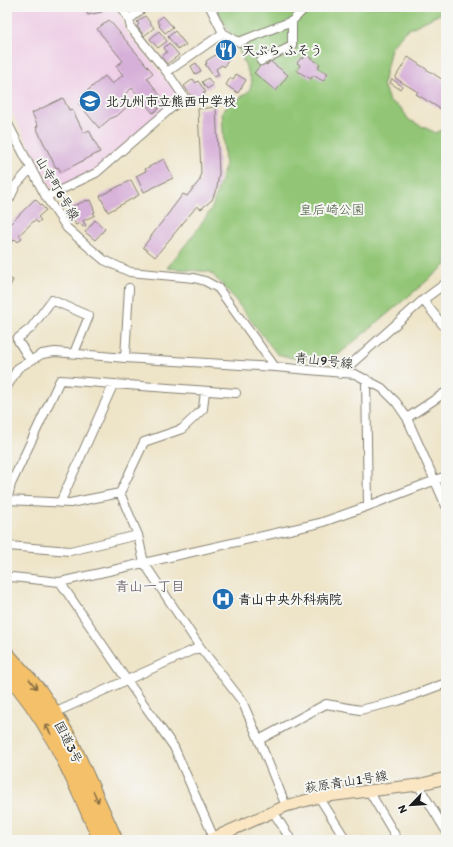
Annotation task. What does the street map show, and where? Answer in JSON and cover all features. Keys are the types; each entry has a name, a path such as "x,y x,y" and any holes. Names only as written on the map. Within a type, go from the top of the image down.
{"highway":[{"name":"国道3号","path":"7,655 34,686 54,713 70,740 115,840"},
{"name":"国道3号","path":"7,673 17,683 37,710 56,742 101,840"}],"street":[{"path":"46,197 96,173 184,97 167,72 131,28 129,20 122,7"},
{"path":"129,20 144,7"},
{"path":"210,7 223,33 239,42 292,21 306,7"},
{"path":"261,61 292,46 292,21"},
{"path":"167,72 223,33"},
{"name":"山寺町6号線","path":"8,127 46,197 67,228 104,260 130,272 168,277"},
{"path":"7,202 16,185 31,168"},
{"name":"青山9号線","path":"168,277 194,278 205,281 218,288 275,367 340,374 355,374 382,388 396,402 407,418 446,506"},
{"path":"340,374 423,300 446,283"},
{"path":"125,358 129,288"},
{"path":"30,360 17,340 32,328 52,300 89,316 74,353"},
{"path":"423,300 446,329"},
{"path":"7,387 18,368 42,354 55,352 125,358 275,367"},
{"path":"366,379 368,506"},
{"path":"120,494 70,503 7,500 10,484 60,380 236,393"},
{"path":"60,503 113,385"},
{"path":"205,391 203,409 182,429 144,442 120,494 138,535 144,563 200,646 242,702 286,806"},
{"path":"407,418 446,392"},
{"path":"7,578 12,577 60,582 320,523 446,476"},
{"path":"7,543 8,546 70,551 138,535"},
{"path":"60,582 126,680 174,747 212,839"},
{"path":"54,713 200,646"},
{"path":"259,740 326,704 360,710 398,701 446,682"},
{"name":"萩原青山1号線","path":"212,839 274,813 286,806 319,797 418,785 446,778"},
{"path":"418,785 446,831"},
{"path":"369,791 398,840"},
{"path":"319,797 346,840"},
{"path":"274,813 291,840"}],"shaded area":[{"name":"北九州市立熊西中学校","path":"7,7 116,7 126,31 177,92 177,98 94,171 55,190 51,188 7,104"}],"green space":[{"name":"皇后崎公園","path":"216,7 446,7 446,11 405,31 391,48 383,84 389,101 401,108 409,120 436,133 446,128 446,265 332,360 292,358 277,354 229,292 210,272 167,268 212,208 225,167 222,111 249,91 252,82 240,52"}],"building":[{"path":"84,7 105,7 102,12 88,15"},
{"path":"145,16 154,28 144,36 137,26 139,24 137,22"},
{"path":"163,16 173,27 165,33 157,21"},
{"path":"109,20 153,73 147,78 163,99 157,104 159,108 153,113 132,88 123,96 129,105 118,115 111,118 99,128 79,104 84,101 80,97 105,76 112,84 123,75 116,66 123,61 97,29"},
{"path":"159,31 167,41 158,48 150,39"},
{"path":"175,31 186,45 178,49 168,37"},
{"path":"169,43 179,55 167,64 161,57 167,52 164,48"},
{"path":"223,47 230,50 229,53 231,54 224,67 222,65 216,69 219,75 214,77 205,64 207,64 206,61 217,54 218,56"},
{"path":"306,55 320,64 318,68 328,73 323,81 313,75 311,79 297,71 300,65 297,63"},
{"path":"408,57 446,82 446,108 444,111 416,94 418,92 395,78"},
{"path":"270,61 288,75 276,91 254,73 263,62 267,65"},
{"path":"196,63 201,71 195,74 191,66"},
{"path":"236,74 246,80 238,93 226,85 230,78 233,80"},
{"path":"208,78 213,85 207,89 202,82"},
{"path":"193,79 196,83 198,81 206,92 203,93 205,95 195,101 184,86"},
{"path":"392,79 402,86 400,89 390,83"},
{"path":"63,98 69,110 72,109 84,133 89,130 100,152 61,172 58,167 56,168 36,127 38,126 32,113"},
{"path":"216,107 219,173 217,187 212,200 201,209 197,206 155,257 143,247 183,194 187,196 200,180 201,172 198,109"},
{"path":"164,159 173,178 144,192 136,176 146,171 145,169"},
{"path":"131,180 139,195 108,212 100,196"},
{"path":"35,199 46,210 38,217 41,220 38,223 35,220 19,235 22,238 18,242 15,239 8,246 7,227"},
{"path":"90,200 95,212 93,213 95,215 83,221 86,226 83,227 80,223 76,225 67,209"},
{"path":"95,220 105,229 95,240 85,232"},
{"path":"7,277 13,280 7,292"}],"place":[{"name":"天ぷら ふそう","path":"226,50"},
{"name":"北九州市立熊西中学校","path":"90,101"},
{"name":"青山中央外科病院","path":"223,599"}],"district":[{"name":"青山一丁目","path":"150,586"}]}
